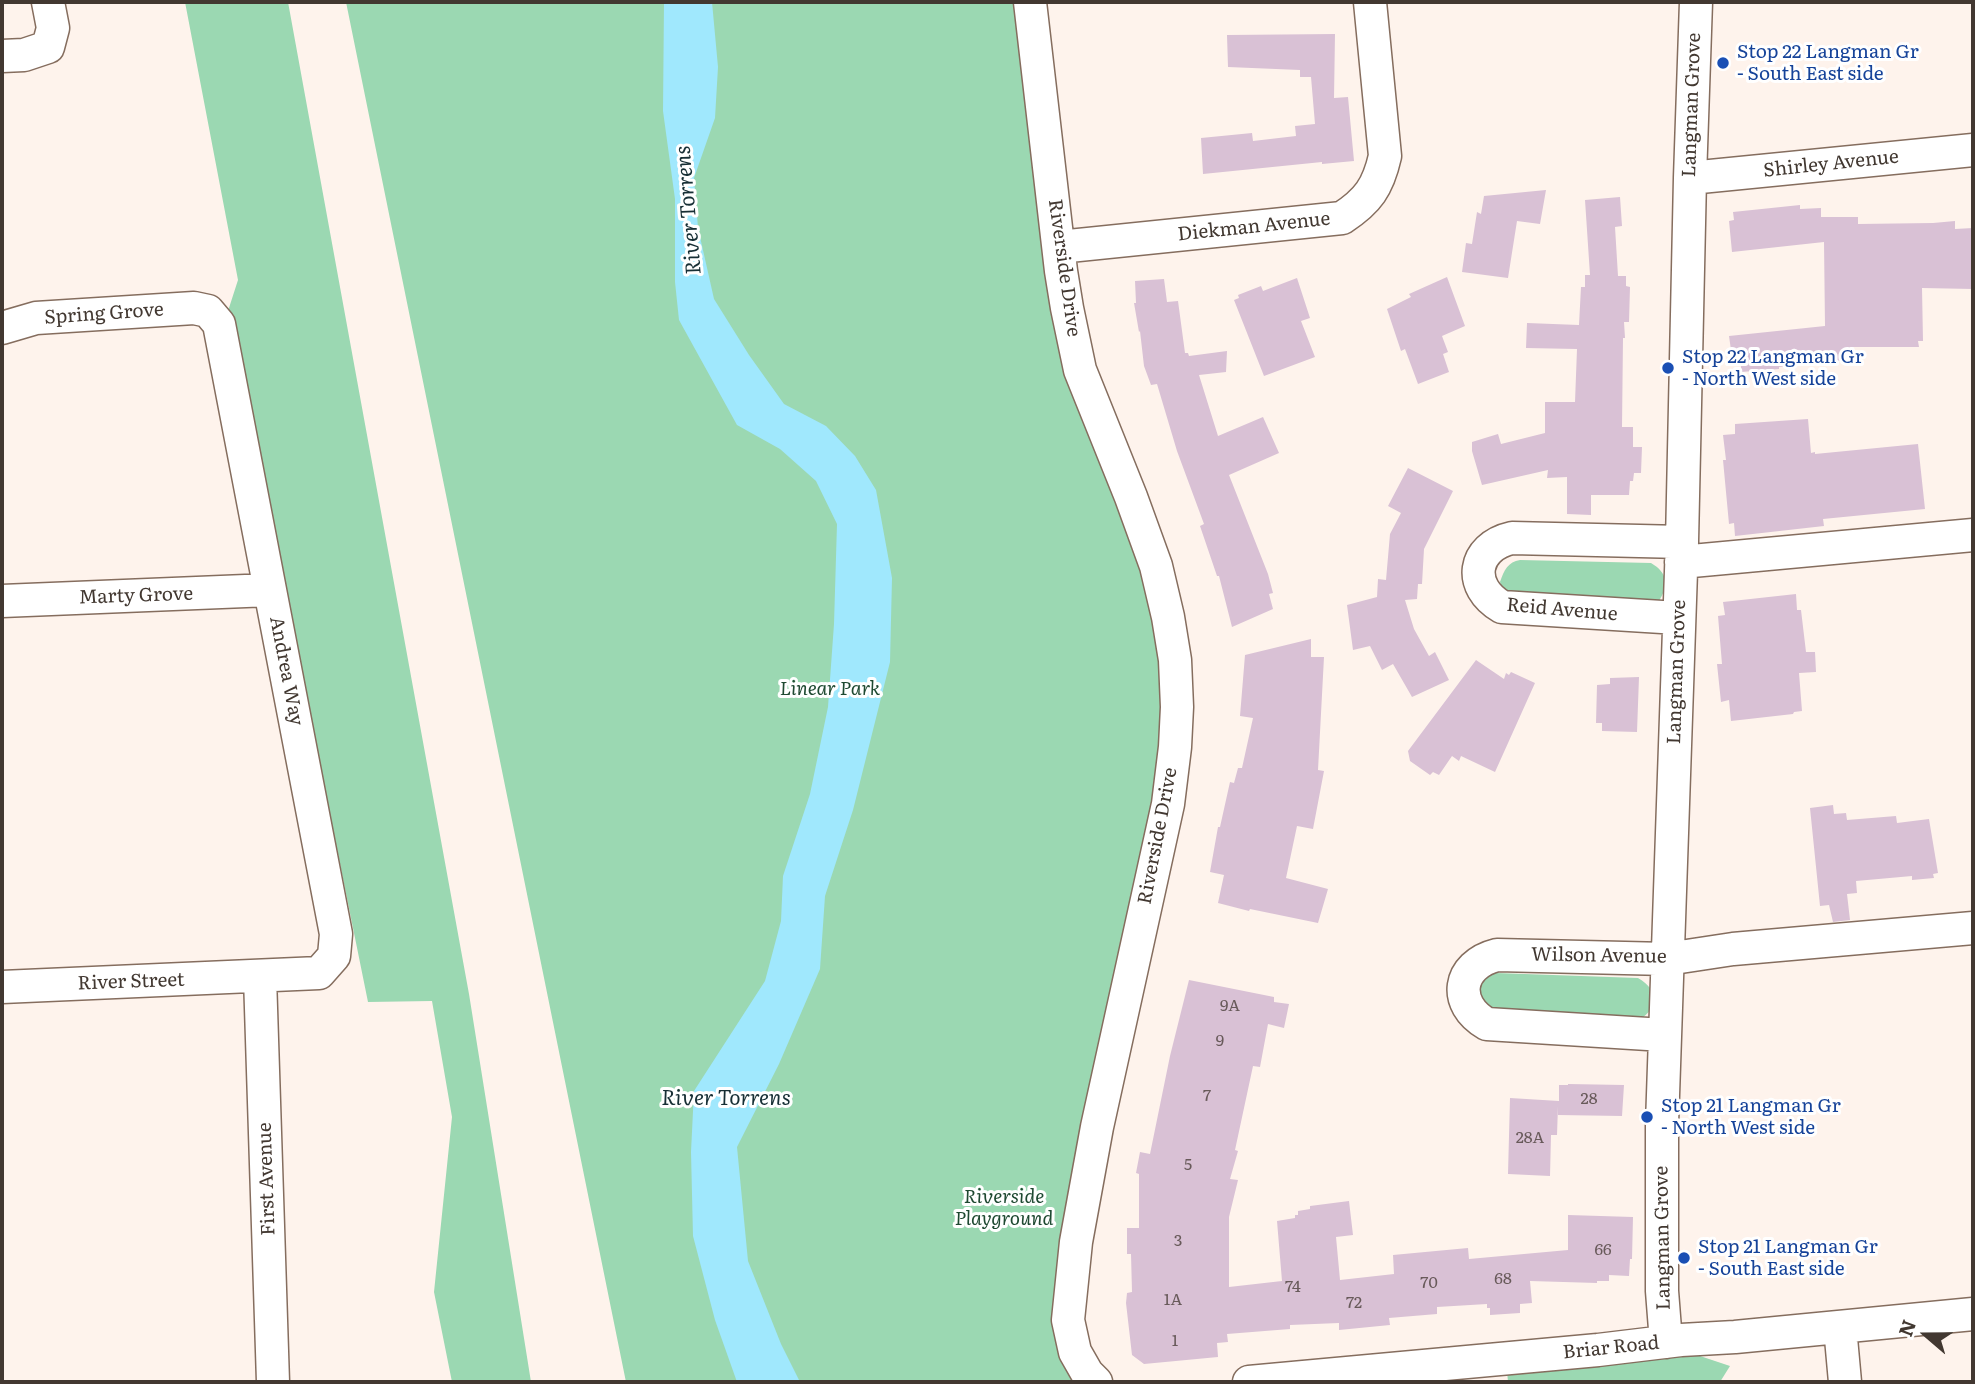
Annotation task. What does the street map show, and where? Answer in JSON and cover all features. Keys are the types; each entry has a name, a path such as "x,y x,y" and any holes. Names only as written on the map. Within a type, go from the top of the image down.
{"street":[{"path":"2,56 24,55 48,47 53,28 48,2"},
{"name":"Riverside Drive","path":"1030,2 1067,308 1080,370 1156,566 1175,660 1177,707 1168,804 1097,1127 1076,1242 1068,1320 1075,1352 1087,1373 1096,1382"},
{"name":"Diekman Avenue","path":"1059,247 1342,218 1358,208 1370,196 1381,175 1385,156 1370,2"},
{"name":"Langman Grove","path":"1666,1342 1662,1292 1661,1124 1681,552 1696,2"},
{"name":"Shirley Avenue","path":"1690,178 1973,150"},
{"name":"Spring Grove","path":"2,328 36,318 82,314 194,308 208,312"},
{"name":"Andrea Way","path":"208,312 219,324 336,934 334,956 319,973 260,976"},
{"name":"Reid Avenue","path":"1678,618 1502,607 1490,600 1482,589 1478,571 1480,561 1486,551 1499,541 1512,538 1681,552 1973,535"},
{"name":"Marty Grove","path":"2,601 270,590"},
{"name":"Wilson Avenue","path":"1664,1035 1487,1024 1475,1017 1467,1006 1464,988 1466,978 1471,968 1484,958 1497,955 1667,959 1733,949 1973,928"},
{"name":"River Street","path":"2,987 260,976"},
{"name":"First Avenue","path":"260,976 273,1382"},
{"name":"Briar Road","path":"1249,1382 1973,1314"},
{"path":"1840,1326 1845,1382"}],"green space":[{"path":"185,2 288,2 469,994 531,1382 452,1382 434,1292 452,1117 432,1001 368,1002 228,311 238,280"},
{"name":"Linear Park","path":"346,2 1022,2 1053,282 1157,599 1169,719 1062,1335 1072,1382 626,1382"},
{"path":"1520,560 1651,563 1664,575 1665,585 1659,601 1504,595 1500,582 1503,574 1509,565"},
{"path":"1496,973 1638,978 1650,989 1654,1001 1648,1012 1635,1022 1480,1008 1479,984 1488,975"},
{"path":"1685,1351 1730,1366 1720,1382 1508,1382 1507,1371"}],"water":[{"name":"River Torrens","path":"664,2 712,2 718,67 715,118 694,178 698,228 714,299 784,404 826,426 855,456 876,490 892,578 890,662 853,810 825,896 820,969 779,1064 737,1147 748,1261 781,1344 800,1382 737,1382 715,1320 693,1236 691,1152 694,1091 765,981 781,921 783,876 810,794 828,707 837,524 816,481 780,449 737,425 679,320 675,282 675,199 663,111"}],"building":[{"path":"1335,34 1334,98 1348,97 1354,161 1203,174 1201,138 1252,133 1253,141 1296,136 1295,126 1315,124 1311,77 1300,77 1300,70 1228,67 1227,35"},
{"path":"1546,190 1540,224 1517,221 1508,278 1462,272 1466,243 1472,244 1477,212 1481,214 1484,196"},
{"path":"1620,197 1622,226 1615,227 1618,276 1626,276 1626,286 1630,287 1629,322 1624,322 1623,338 1622,427 1633,427 1633,447 1642,447 1641,473 1634,473 1633,481 1630,481 1629,495 1591,495 1591,515 1567,514 1567,477 1547,478 1548,470 1482,485 1472,442 1498,434 1501,444 1545,433 1545,402 1575,402 1577,349 1526,348 1527,323 1579,325 1581,287 1585,287 1585,275 1590,275 1585,200"},
{"path":"1800,205 1800,209 1821,208 1821,217 1858,217 1858,224 1955,221 1955,229 1973,228 1973,289 1922,288 1923,341 1918,341 1919,347 1850,347 1851,360 1741,372 1741,364 1733,364 1729,336 1825,326 1824,242 1732,252 1729,221 1734,220 1733,212"},
{"path":"1447,277 1465,326 1442,336 1448,352 1443,354 1449,372 1418,384 1405,349 1401,351 1387,309 1411,297 1409,294"},
{"path":"1297,278 1310,318 1301,321 1315,357 1264,376 1234,300 1239,298 1238,295 1261,286 1263,291"},
{"path":"1164,279 1167,302 1178,301 1185,353 1189,356 1227,351 1226,372 1199,375 1218,436 1263,417 1279,453 1229,475 1273,593 1269,594 1273,609 1232,627 1219,576 1200,526 1204,524 1177,451 1157,384 1151,385 1144,366 1134,303 1135,281"},
{"path":"1808,419 1811,453 1815,454 1918,444 1925,509 1823,519 1824,526 1735,536 1734,523 1729,524 1723,435 1735,434 1735,424"},
{"path":"1408,468 1453,491 1424,549 1422,584 1418,584 1417,599 1405,600 1414,629 1429,656 1435,652 1449,680 1412,697 1393,664 1382,670 1370,646 1353,650 1347,605 1377,597 1378,579 1386,580 1390,534 1401,513 1388,506"},
{"path":"1796,594 1797,610 1801,610 1806,652 1815,652 1816,672 1799,673 1802,711 1731,721 1729,700 1721,702 1717,664 1722,664 1718,616 1725,615 1723,602"},
{"path":"1311,639 1311,657 1324,657 1318,770 1324,771 1313,829 1297,826 1286,878 1328,889 1318,923 1218,903 1224,875 1210,872 1230,782 1234,783 1238,768 1242,768 1253,718 1240,716 1245,655"},
{"path":"1476,660 1504,679 1506,673 1509,675 1511,672 1535,683 1495,772 1461,756 1459,761 1452,756 1439,775 1433,772 1430,775 1410,761 1408,751"},
{"path":"1639,677 1637,732 1602,731 1602,723 1596,723 1597,685 1610,684 1610,678"},
{"path":"1833,805 1834,814 1846,813 1847,820 1896,816 1897,823 1929,819 1938,873 1933,874 1934,878 1912,880 1912,876 1856,881 1857,893 1847,894 1850,920 1833,922 1829,905 1820,906 1810,808"},
{"path":"1189,980 1274,997 1274,1002 1289,1004 1284,1028 1268,1024 1260,1067 1253,1066 1235,1150 1238,1151 1230,1179 1238,1180 1229,1217 1229,1287 1282,1281 1277,1221 1295,1218 1298,1211 1310,1209 1310,1206 1349,1201 1353,1235 1336,1237 1340,1280 1394,1274 1393,1255 1468,1248 1469,1259 1568,1250 1568,1215 1633,1217 1629,1276 1609,1275 1609,1281 1597,1283 1530,1281 1532,1303 1520,1304 1520,1313 1490,1315 1487,1304 1437,1307 1437,1314 1389,1318 1390,1325 1339,1330 1339,1323 1290,1325 1290,1329 1227,1334 1228,1342 1217,1343 1218,1357 1144,1364 1132,1355 1126,1303 1127,1293 1132,1292 1127,1228 1139,1228 1139,1174 1136,1173 1140,1152 1150,1154"},
{"path":"1559,1085 1624,1085 1622,1116 1558,1115 1558,1106 1557,1135 1551,1135 1550,1176 1508,1174 1510,1098 1559,1101"}],"place":[{"name":"Stop 22 Langman Gr - South East side","path":"1723,63"},
{"name":"Stop 22 Langman Gr - North West side","path":"1668,368"},
{"name":"Stop 21 Langman Gr - North West side","path":"1647,1117"},
{"name":"Stop 21 Langman Gr - South East side","path":"1684,1258"}],"park label":[{"name":"Riverside Playground","path":"1004,1208"}]}
